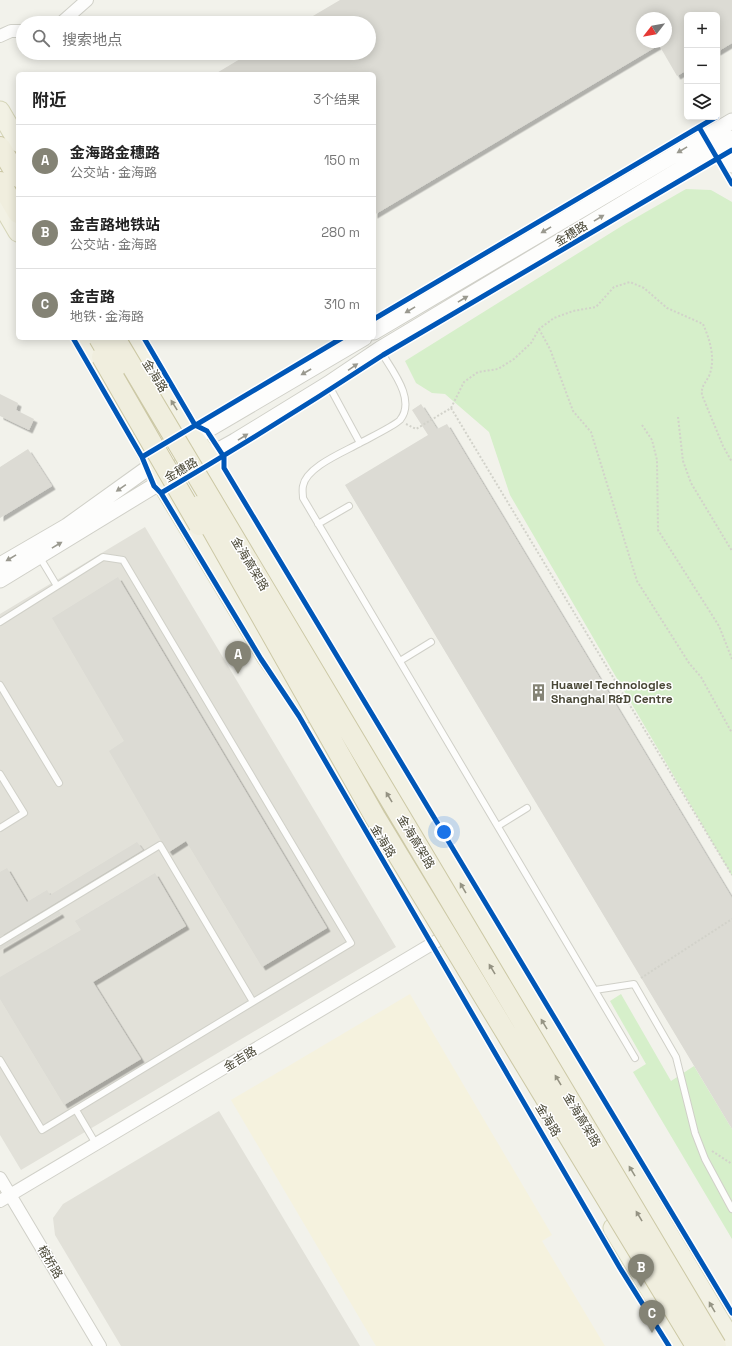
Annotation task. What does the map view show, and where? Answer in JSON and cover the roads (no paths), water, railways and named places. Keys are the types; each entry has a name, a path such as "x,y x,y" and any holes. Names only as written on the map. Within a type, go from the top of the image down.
{"highway":[{"path":"0,147 16,174"},
{"path":"0,174 16,201"},
{"path":"0,182 16,210"},
{"path":"92,340 303,706"},
{"name":"金海高架路","path":"99,340 205,516 376,817 696,1346"},
{"name":"金海高架路","path":"116,340 718,1346"}],"main road":[{"path":"0,111 16,139"},
{"path":"0,201 16,229"},
{"name":"金海路","path":"82,340 149,453 152,465 266,656 303,706 684,1346"},
{"name":"金海路","path":"133,340 194,438 208,455 479,916 732,1341"}],"street":[{"path":"69,16 87,0"},
{"path":"0,36 11,31 16,31"},
{"name":"金穗路","path":"376,331 732,121"},
{"path":"716,130 728,142 732,165"},
{"name":"金穗路","path":"0,565 36,551 225,447 328,384 380,349 728,142"},
{"name":"金穗路","path":"0,580 67,526 152,465 194,438 361,340"},
{"name":"金吉路","path":"5,1198 479,916"},
{"name":"榕桥路","path":"0,1178 5,1198 100,1346"}],"lane":[{"path":"380,349 402,388 405,411 399,421 318,466 309,474 303,485 303,498 635,1058"},
{"path":"328,384 360,443"},
{"path":"318,524 349,506"},
{"path":"36,551 57,586"},
{"path":"0,622 103,557 123,560 351,943 42,1130 0,1060"},
{"path":"400,661 431,642"},
{"path":"0,685 59,783"},
{"path":"0,774 24,813 0,828"},
{"path":"498,826 527,808"},
{"path":"0,942 160,845 253,1002"},
{"path":"595,990 634,984 676,1057 695,1133 705,1159 732,1209"},
{"path":"76,1110 96,1144"}],"place":[{"name":"金海路金穗路","path":"238,674"},
{"name":"Huawei Technologies Shanghai R&D Centre","path":"538,692"},
{"name":"金吉路地铁站","path":"641,1287"},
{"name":"金吉路","path":"652,1333"}]}
